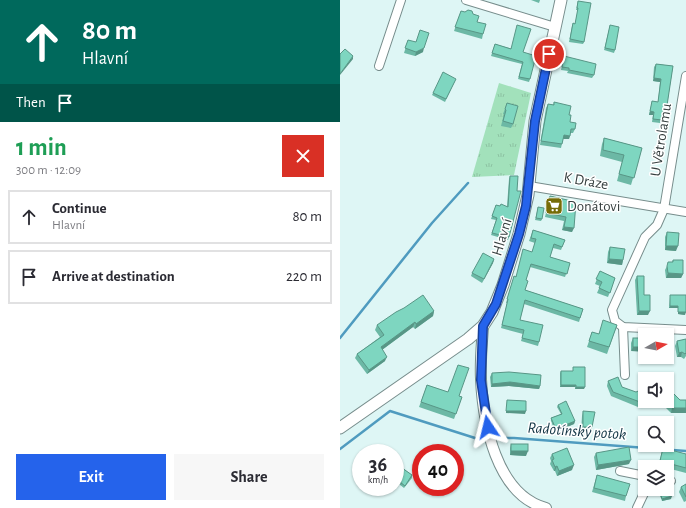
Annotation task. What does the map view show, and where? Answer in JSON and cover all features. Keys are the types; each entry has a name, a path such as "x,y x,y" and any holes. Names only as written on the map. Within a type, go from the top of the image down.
{"main road":[{"name":"Hlavní","path":"340,428 468,339 483,326 492,312 503,285 521,228 526,206 535,121 561,0"}],"street":[{"path":"379,66 401,0"},
{"path":"466,0 555,27"},
{"name":"U Větrolamu","path":"623,327 615,321 612,310 645,237 657,225 664,209 686,76"},
{"name":"K Dráze","path":"529,186 686,212"},
{"path":"483,326 481,380 488,427 494,450 502,469 511,484 528,500 546,508"},
{"path":"625,375 623,327 686,330"},
{"path":"620,471 638,475"},
{"path":"637,508 643,496"}],"green space":[{"path":"499,83 531,93 514,175 472,177"}],"building":[{"path":"578,1 591,3 584,42 570,39 573,23 575,24"},
{"path":"468,10 479,16 477,22 486,24 483,34 455,27 461,11 465,12"},
{"path":"517,25 531,29 523,52 536,56 530,79 519,77 523,62 492,53 495,44 511,49"},
{"path":"610,25 619,27 615,50 605,48"},
{"path":"420,30 429,33 424,48 416,52 405,48 408,40 416,42"},
{"path":"345,49 353,56 340,74 340,54"},
{"path":"564,56 596,64 594,75 569,70 569,68 562,67"},
{"path":"656,64 673,66 666,112 663,111 662,120 653,119 654,112 650,111 652,101 658,102 661,79 654,78"},
{"path":"443,72 456,79 446,99 433,93"},
{"path":"554,102 571,106 569,115 571,115 570,122 576,123 575,129 571,129 570,136 564,135 562,144 541,141 548,104 554,105"},
{"path":"507,103 518,106 513,124 503,121"},
{"path":"604,138 642,148 634,178 619,174 624,155 603,150"},
{"path":"510,176 518,176 517,191 521,191 509,237 492,233 497,218 492,216 496,205 500,206 501,204 508,207"},
{"path":"550,196 576,202 574,228 564,227 566,217 546,213"},
{"path":"538,207 544,208 542,219 536,218"},
{"path":"533,230 565,240 562,247 554,244 550,257 570,263 567,274 531,264 526,280 528,281 525,290 583,309 580,318 525,300 520,320 543,325 539,342 522,338 524,330 502,325 507,299 514,276 516,277 523,249 532,252 536,239 531,238"},
{"path":"667,232 679,233 678,246 666,246"},
{"path":"610,247 625,249 623,260 609,259"},
{"path":"483,253 494,259 484,279 472,273"},
{"path":"673,260 683,260 683,274 668,273 668,262 673,262"},
{"path":"600,271 615,278 610,293 599,288 602,282 596,279"},
{"path":"637,276 644,276 644,295 650,295 650,311 639,311"},
{"path":"423,295 434,311 416,324 415,322 381,347 387,357 369,370 357,354 384,335 377,325"},
{"path":"670,295 686,295 686,312 678,312 678,306 670,306"},
{"path":"603,320 617,325 609,347 589,341 592,332 599,334"},
{"path":"633,338 638,338 638,347 633,347"},
{"path":"686,339 686,353 679,353 677,341"},
{"path":"458,365 469,368 459,396 462,397 456,414 421,402 427,385 448,392"},
{"path":"573,367 585,367 585,387 576,387 576,385 561,385 561,371 573,371"},
{"path":"509,372 541,375 540,386 510,382 492,384 492,373"},
{"path":"618,377 622,387 636,392 638,391 638,401 613,392 608,381"},
{"path":"674,394 680,400 686,400 686,408 674,408"},
{"path":"507,400 526,401 526,411 506,411"},
{"path":"566,401 575,421 556,429 551,418 562,414 558,405"},
{"path":"583,411 595,412 592,427 583,427"},
{"path":"511,444 528,444 528,451 511,451"},
{"path":"629,447 631,460 598,465 596,453"},
{"path":"567,448 574,465 559,471 557,466 555,467 552,460 554,459 552,454"},
{"path":"674,451 686,454 686,468 674,465 674,460 660,460 662,452"},
{"path":"404,469 412,475 405,486 404,485"},
{"path":"597,475 630,484 626,496 594,488"},
{"path":"686,484 686,497 681,487"},
{"path":"661,496 672,496 662,499"}],"waterway":[{"path":"340,338 432,223 468,183"},
{"name":"Radotínský potok","path":"340,449 390,411 475,438 488,438"},
{"name":"Radotínský potok","path":"493,438 514,438 686,451"}],"place":[{"name":"Donátovi","path":"554,206"}],"route":[{"path":"488,427 481,380 483,326 496,304 503,285 526,206 535,121 549,54"}]}
